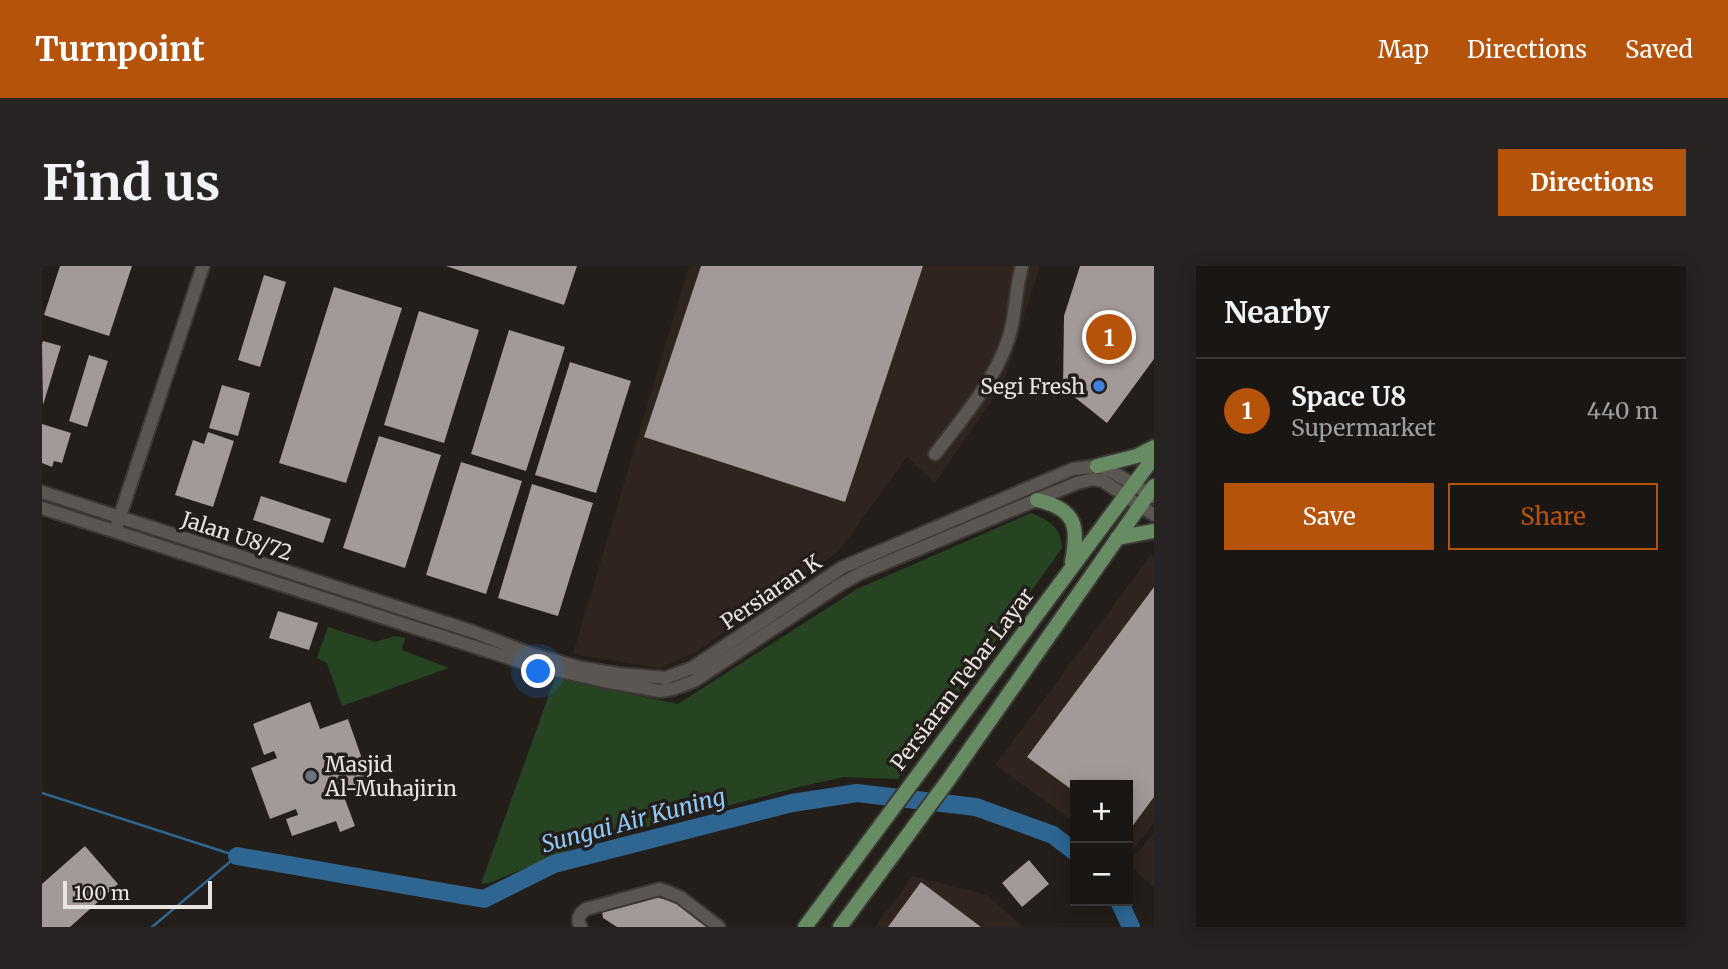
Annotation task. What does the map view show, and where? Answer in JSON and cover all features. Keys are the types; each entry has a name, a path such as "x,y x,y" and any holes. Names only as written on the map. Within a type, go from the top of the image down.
{"main road":[{"path":"1097,466 1136,456 1154,447"},
{"name":"Persiaran Tebar Layar","path":"805,927 1154,457"},
{"name":"Persiaran Tebar Layar","path":"840,927 949,779 1116,538 1149,495"},
{"path":"1037,499 1064,509 1072,519 1076,542 1071,567"},
{"path":"1116,538 1154,531"}],"street":[{"path":"115,531 203,266"},
{"path":"935,454 988,382 1003,354 1009,337 1016,284 1022,266"},
{"path":"1097,466 1130,489 1149,495 1154,515"},
{"name":"Persiaran K","path":"422,615 531,654 582,668 666,678 692,668 843,567 1073,468 1097,466"},
{"name":"Persiaran K","path":"389,620 527,664 647,689 673,690 708,673 841,583 1037,499 1093,480 1130,489"},
{"name":"Jalan U8/72","path":"42,492 422,615"},
{"name":"Jalan U8/72","path":"42,508 389,620"},
{"path":"581,927 579,916 586,909 660,889 680,897 719,927"}],"shaded area":[{"path":"689,266 1040,266 1003,384 935,483 907,457 839,551 696,652 660,668 573,654"},
{"path":"1151,555 1154,557 1154,823 1133,850 1133,780 1070,780 1070,818 995,765"},
{"path":"1154,833 1154,888 1133,868 1133,857"},
{"path":"913,876 987,895 1023,927 875,927"}],"green space":[{"path":"1031,513 1053,525 1062,548 898,779 843,777 799,787 589,842 481,884 555,678 678,704 857,589"},
{"path":"328,627 375,642 395,636 405,638 402,650 449,668 342,706 327,663 317,658"}],"building":[{"path":"60,266 132,266 109,336 44,315"},
{"path":"446,266 577,266 564,305"},
{"path":"701,266 923,266 845,502 644,437"},
{"path":"1080,266 1154,266 1154,359 1107,423 1063,388 1064,316"},
{"path":"264,275 286,282 260,367 238,360"},
{"path":"334,287 402,308 346,483 279,463"},
{"path":"419,311 479,330 444,443 384,425"},
{"path":"509,330 565,347 526,471 471,454"},
{"path":"43,341 61,346 43,405 42,344"},
{"path":"89,355 108,361 87,427 69,421"},
{"path":"570,362 631,381 596,493 535,475"},
{"path":"222,385 250,393 238,436 209,428"},
{"path":"42,424 71,433 62,463 54,461 52,467 42,463"},
{"path":"208,432 234,441 213,507 175,495 193,440 204,444"},
{"path":"379,436 441,455 405,568 343,548"},
{"path":"461,462 522,481 486,594 426,575"},
{"path":"532,484 593,503 558,616 498,598"},
{"path":"261,496 331,519 323,543 253,520"},
{"path":"1154,587 1154,797 1133,825 1133,780 1070,780 1070,788 1027,757"},
{"path":"278,611 318,623 309,650 269,638"},
{"name":"Masjid Al-Muhajirin","path":"310,702 320,729 348,719 371,784 343,794 355,826 340,832 336,821 292,836 286,819 298,815 296,809 270,819 251,768 277,758 274,751 264,755 253,724"},
{"path":"85,846 118,884 70,927 42,927 42,884"},
{"path":"1029,860 1049,884 1022,907 1002,883"},
{"path":"921,882 981,927 888,927"},
{"path":"655,897 680,903 712,927 617,927 603,918 602,912"}],"waterway":[{"name":"Sungai Air Kuning","path":"42,793 237,856"},
{"name":"Sungai Air Kuning","path":"237,856 484,899 554,864 792,803 857,793 976,807 1053,835 1070,848"},
{"path":"152,927 237,856"},
{"name":"Sungai Air Kuning","path":"1121,906 1131,927"}],"place":[{"name":"Space U8","path":"1109,337"},
{"name":"Segi Fresh","path":"1099,386"},
{"name":"Masjid Al-Muhajirin","path":"311,776"}]}
